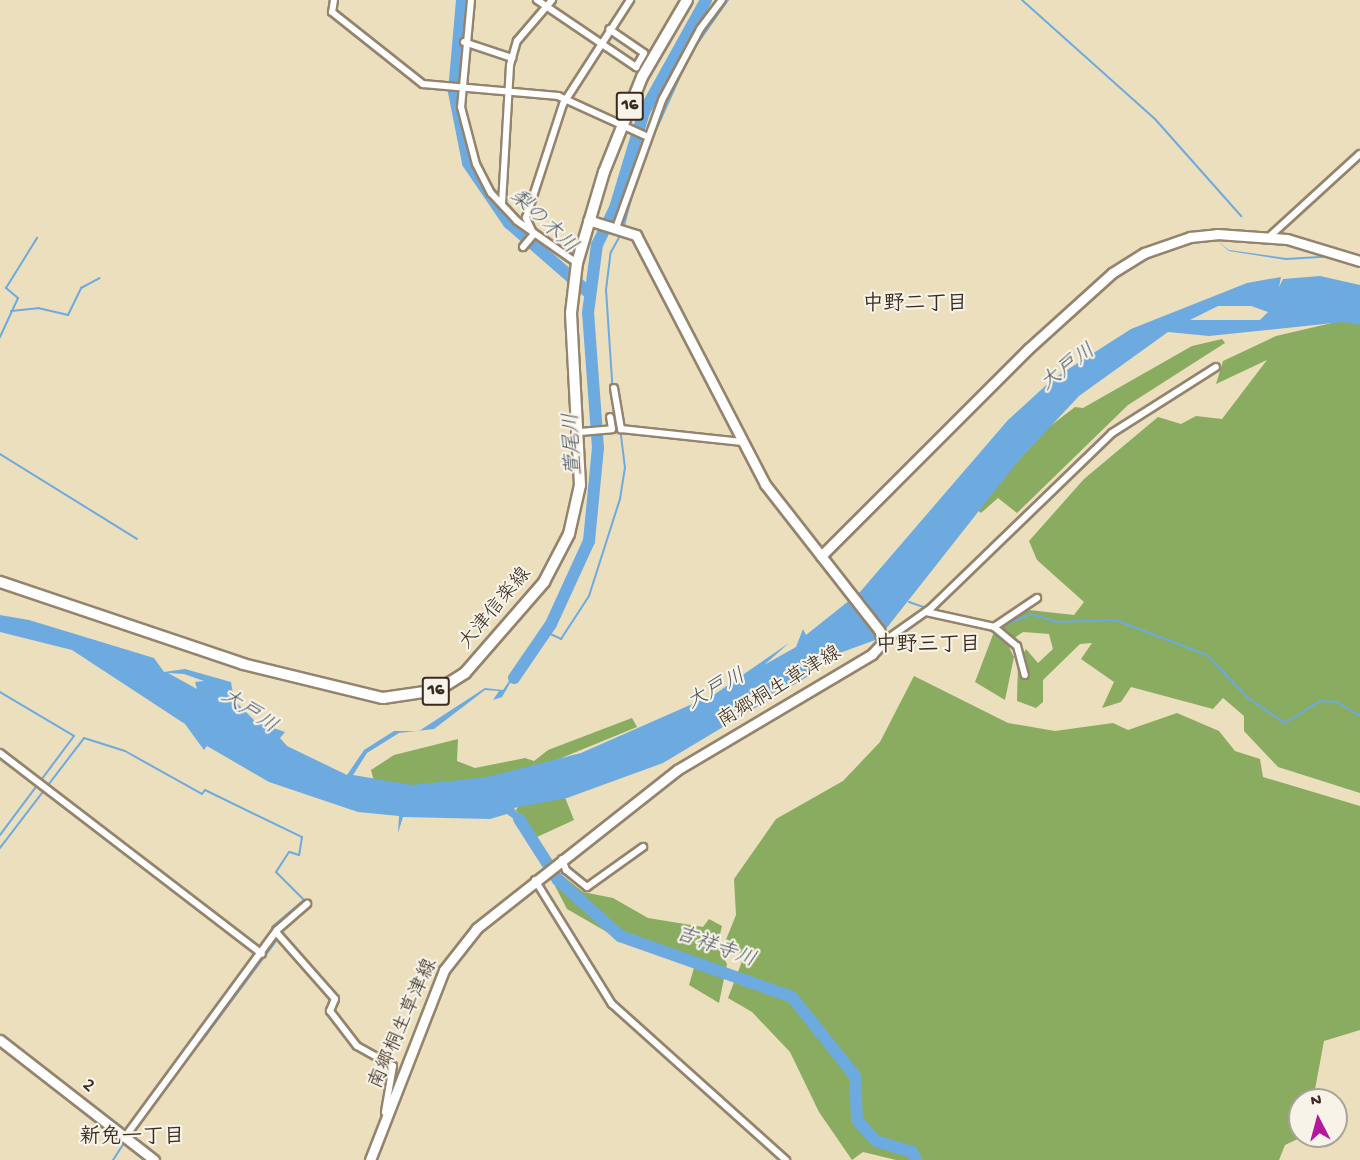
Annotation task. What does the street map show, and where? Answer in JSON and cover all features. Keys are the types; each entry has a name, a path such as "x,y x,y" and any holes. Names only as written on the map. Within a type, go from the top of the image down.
{"main road":[{"name":"大津信楽線","path":"0,582 129,630 357,692 408,698 438,690 465,673 544,582 569,534 580,485 583,432 574,289 577,268 590,220 625,126 644,63 687,0"},
{"path":"590,220 636,235 742,442 784,515 821,556 883,640"},
{"path":"821,556 1112,273 1144,253 1190,237 1269,237 1360,261"},
{"name":"南郷桐生草津線","path":"370,1160 385,1112 444,970 477,928 560,860 677,770 873,654 883,640"},
{"name":"2","path":"0,1040 154,1160"}],"street":[{"path":"334,0 332,12 423,84 460,85 507,93 566,98 648,137"},
{"path":"471,0 460,85 469,147 502,204 533,234 577,268"},
{"path":"537,0 636,67 644,63 644,53 609,28"},
{"path":"502,204 507,93 512,58 517,41 548,8 552,0"},
{"path":"523,246 533,234 529,208 566,98 600,41 630,0"},
{"path":"615,228 648,137 680,64 722,0"},
{"path":"464,42 512,58"},
{"path":"1269,237 1360,154"},
{"path":"883,640 928,610 1112,433 1216,367"},
{"path":"614,388 621,429 742,442"},
{"path":"583,432 608,430 610,417"},
{"path":"994,627 1037,598"},
{"path":"928,610 994,627 1017,646 1025,675"},
{"path":"0,753 262,954"},
{"path":"560,860 566,870 587,887 643,847"},
{"path":"535,880 612,1004 786,1160"},
{"path":"125,1137 276,932 307,904"},
{"path":"276,932 335,999 330,1011 357,1046 393,1066 385,1112"}],"green space":[{"path":"1349,319 1360,323 1360,793 1278,767 1244,731 1244,716 1223,698 1213,709 1131,687 1121,702 1102,708 1114,682 1081,659 1092,643 1080,644 1043,680 1043,702 1036,708 1017,701 1018,663 1026,649 1038,663 1053,649 1049,634 1023,632 1007,643 1014,657 1005,700 975,682 994,632 1029,610 1074,615 1084,602 1037,560 1029,541 1084,479 1158,417 1181,424 1196,416 1222,419 1267,360 1216,384 1223,361 1276,336"},
{"path":"1222,339 1225,343 1128,405 1017,513 998,498 981,513 975,508 1049,427 1075,407 1083,408 1192,346"},
{"path":"914,676 1008,723 1055,731 1113,723 1128,730 1177,713 1219,731 1235,751 1260,759 1263,777 1360,806 1360,1030 1324,1041 1315,1088 1288,1088 1288,1144 1285,1145 1279,1160 896,1160 863,1152 852,1160 819,1112 790,1052 752,1012 728,998 744,956 725,942 736,915 734,879 776,819 843,781 880,742"},
{"path":"632,718 637,727 554,761 488,779 412,788 375,785 371,770 394,755 458,739 457,761 475,768 525,758 534,761 548,750"},
{"path":"564,795 574,820 537,837 526,830 516,810 521,802"},
{"path":"563,876 583,892 613,898 648,918 703,927 709,919 722,926 717,946 727,964 719,1003 689,985 696,961 619,939 567,909 555,886"}],"water":[{"path":"1215,239 1229,250 1286,258 1337,255 1360,266 1336,257 1286,260 1229,251"},
{"name":"大戸川","path":"1320,276 1360,285 1360,325 1343,322 1209,336 1168,332 1079,396 1019,460 878,639 826,658 810,675 663,763 567,798 514,808 530,831 507,814 490,819 403,817 398,833 399,816 358,812 269,782 207,746 204,750 185,724 72,650 0,632 0,615 29,620 154,658 164,672 185,669 231,682 234,700 256,722 285,732 280,738 287,746 347,775 364,750 394,731 417,731 399,733 367,753 353,775 412,785 487,777 581,753 715,694 789,643 764,665 796,647 803,629 806,635 860,592 1008,420 1053,379 1131,329 1247,283 1281,277 1279,287 1283,279","holes":["1218,306 1251,306 1268,312 1260,320 1190,320","168,673 184,674 204,681 195,682 197,689"]},
{"path":"523,661 502,697 493,700 499,691 485,690 434,729 420,731 485,688 503,690"}],"waterway":[{"name":"梨の木川","path":"462,0 454,92 468,163 509,223 589,293"},
{"name":"萱尾川","path":"514,678 551,624 589,541 598,448 588,313 597,245 615,208 644,112 706,0"},
{"path":"646,152 690,54 728,0"},
{"path":"1022,0 1155,119 1241,216"},
{"path":"623,229 633,191"},
{"path":"613,395 606,290 611,252 621,234"},
{"path":"0,337 18,298 6,288 37,238"},
{"path":"11,311 38,308 68,315 81,288 100,278"},
{"path":"546,632 561,639 589,596 620,499 625,468 620,430"},
{"path":"0,454 137,539"},
{"path":"909,602 926,608"},
{"path":"1002,626 1031,614 1058,622 1115,620 1207,655 1248,698 1285,723 1320,701 1337,702 1360,716"},
{"path":"978,621 990,623"},
{"path":"0,692 74,736 0,835"},
{"path":"0,848 84,738 125,751 202,794 205,790 302,837 299,855 289,852 276,872 304,900 272,927"},
{"name":"吉祥寺川","path":"519,819 558,880 620,936 792,997 855,1076 857,1120 876,1141 912,1152 916,1160"},
{"path":"201,1042 276,941"},
{"path":"136,1127 197,1046"},
{"path":"113,1160 124,1143"}],"district":[{"name":"中野二丁目","path":"915,306"},
{"name":"中野三丁目","path":"928,647"},
{"name":"新免一丁目","path":"132,1139"}]}
